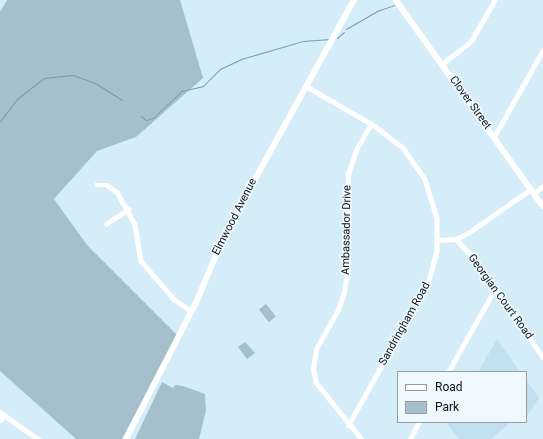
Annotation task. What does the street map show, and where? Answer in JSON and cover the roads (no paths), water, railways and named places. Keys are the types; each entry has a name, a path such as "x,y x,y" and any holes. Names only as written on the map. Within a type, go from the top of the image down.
{"main road":[{"name":"Elmwood Avenue","path":"126,439 191,311 227,230 354,0"},
{"name":"Clover Street","path":"396,0 543,206"}],"street":[{"path":"442,64 472,41 496,0"},
{"path":"494,136 543,50"},
{"name":"Sandringham Road","path":"306,86 372,124 400,144 421,171 434,205 438,240 433,271 423,295 349,425"},
{"name":"Ambassador Drive","path":"361,439 316,384 313,364 316,349 334,317 344,292 348,266 347,180 357,148 372,124"},
{"path":"96,185 104,184 113,188 128,209 136,229 141,261 174,299 191,311"},
{"path":"438,240 456,239 532,191 543,186"},
{"path":"106,224 128,209"},
{"name":"Georgian Court Road","path":"456,239 543,357"},
{"path":"449,371 495,290"},
{"path":"0,420 2,413 38,439"},
{"path":"410,439 418,423"}],"waterway":[{"path":"346,29 377,11 394,5"},
{"path":"337,38 344,32"},
{"path":"141,116 146,120 153,118 182,91 203,86 220,69 241,59 303,41 330,39"},
{"path":"0,121 17,99 44,78 73,75 95,83 122,100"}]}
